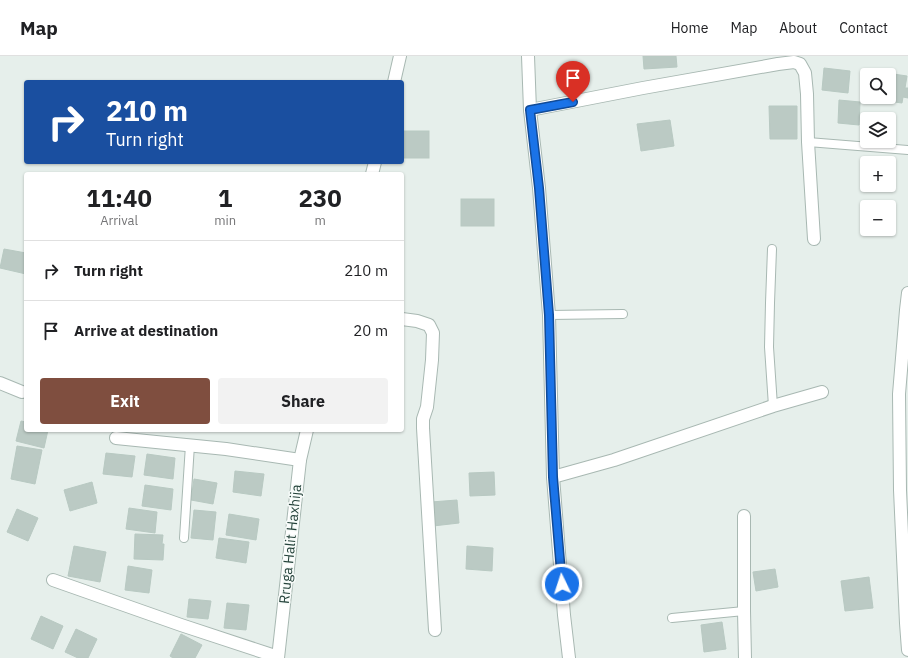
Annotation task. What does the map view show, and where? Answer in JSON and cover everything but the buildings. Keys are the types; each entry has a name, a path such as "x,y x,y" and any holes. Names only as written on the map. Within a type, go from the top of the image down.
{"street":[{"path":"394,80 400,56"},
{"path":"528,56 530,110 539,188 549,315 553,477 569,658"},
{"path":"530,110 643,88 794,62 800,64 805,73 807,94 808,142 814,239"},
{"path":"908,293 898,409 908,650"},
{"path":"404,319 417,321 429,325 433,333 432,360 427,407 423,419 423,428 435,630"},
{"path":"0,383 22,392"},
{"path":"553,477 614,460 773,406 822,392"},
{"name":"Rruga Halit Haxhija","path":"278,658 300,460 307,432"},
{"path":"116,438 190,445 300,460"},
{"path":"744,516 745,658"},
{"path":"53,580 181,626 278,658"}],"lane":[{"path":"808,142 908,150"},
{"path":"772,249 769,347 773,406"},
{"path":"549,315 623,314"},
{"path":"184,538 190,445"},
{"path":"672,618 744,611"}],"route":[{"path":"562,584 553,477 549,315 539,188 530,110 573,102"}]}
